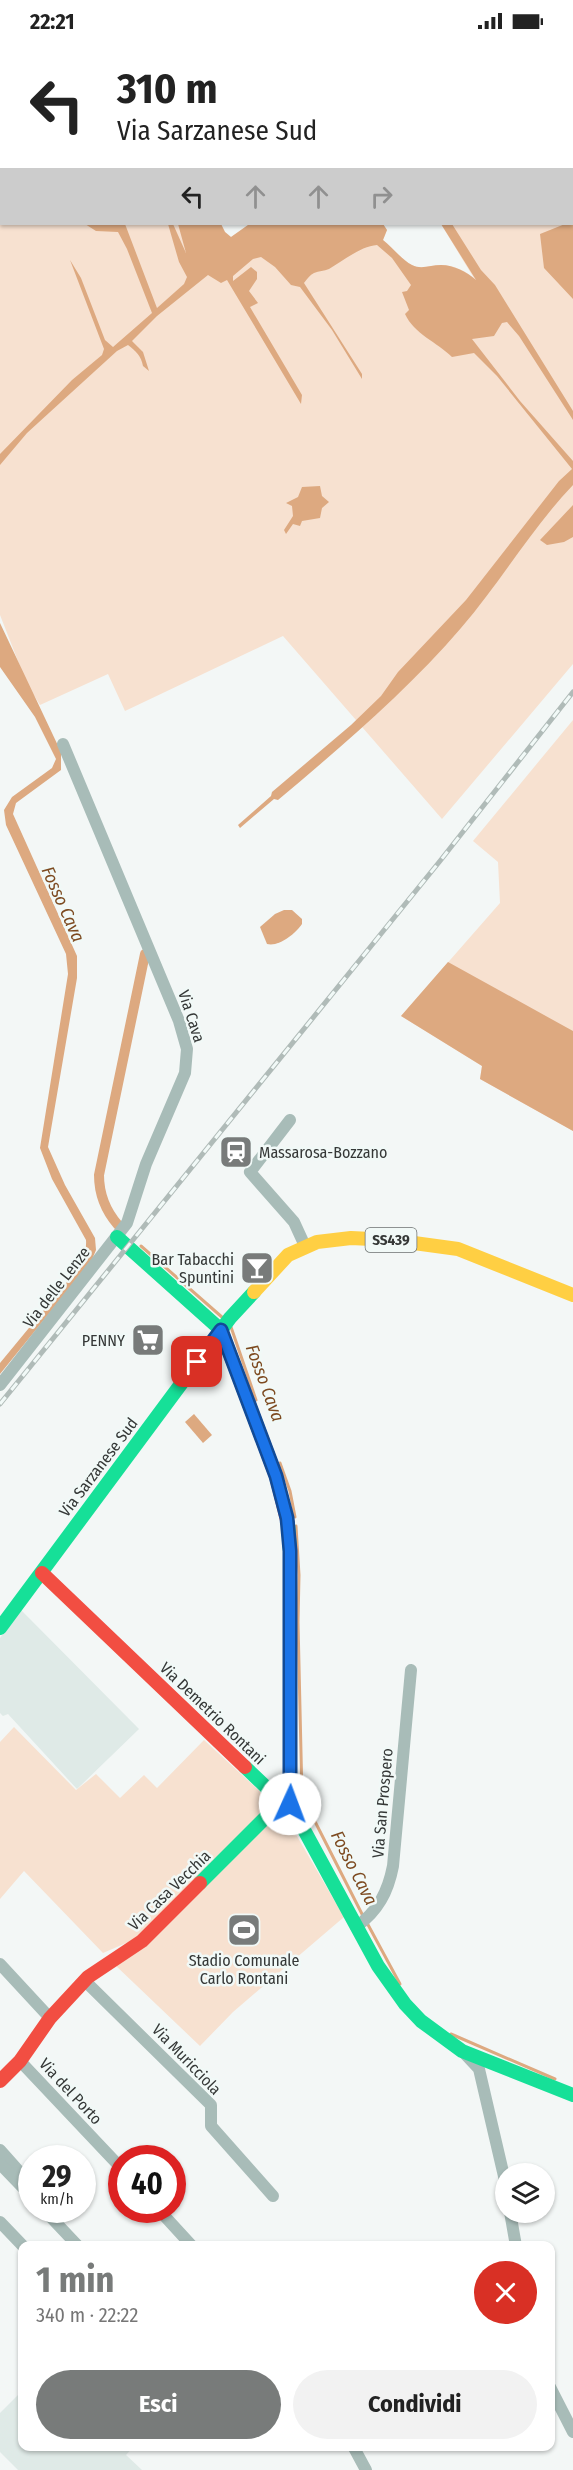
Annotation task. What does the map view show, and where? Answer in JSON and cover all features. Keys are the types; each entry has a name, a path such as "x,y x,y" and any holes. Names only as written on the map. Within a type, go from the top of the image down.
{"street":[{"name":"Via Cava","path":"63,744 179,1021 188,1049 185,1073 146,1164 127,1223 117,1237"},
{"path":"290,1120 250,1173 294,1222 305,1246"},
{"path":"117,1237 225,1325 276,1476 287,1518 290,1551 290,1804"},
{"name":"Via delle Lenze","path":"0,1385 117,1237"},
{"name":"SS439","path":"225,1325 288,1255 305,1246 331,1239 392,1240 458,1249 573,1295"},
{"name":"Via Sarzanese Sud","path":"0,1628 225,1325"},
{"name":"Via Demetrio Rontani","path":"42,1573 267,1788 290,1804 362,1923 374,1960 398,1998 420,2021 449,2044 462,2051 572,2091"},
{"name":"Via San Prospero","path":"362,1923 374,1913 389,1886 393,1866 411,1670"},
{"name":"Via Casa Vecchia","path":"0,2081 21,2061 50,2018 85,1980 142,1941 267,1816 290,1804"},
{"path":"0,1964 50,2018"},
{"name":"Via Muricciola","path":"85,1980 211,2104 211,2126 273,2196"},
{"path":"462,2051 479,2069 501,2163"},
{"name":"Via del Porto","path":"21,2061 108,2154"},
{"path":"0,2150 18,2170"},
{"path":"0,2164 18,2183"},
{"path":"0,2222 18,2241"},
{"path":"56,2223 73,2241"},
{"path":"171,2223 187,2241"},
{"path":"512,2223 515,2241"},
{"path":"555,2397 573,2432"},
{"path":"356,2451 366,2470"}],"shaded area":[{"path":"0,225 222,225 231,237 248,225 384,225 387,230 383,240 408,263 419,267 450,266 464,271 475,280 442,225 573,225 573,664 442,819 283,636 125,711 108,674 40,705 27,684 0,615"},
{"path":"87,225 125,225 157,308 184,284 187,277 179,262 168,225 173,225 186,253 178,225 222,225 231,237 248,225 384,225 387,230 383,240 408,263 419,267 451,266 476,280 442,225 453,225 481,270 495,285 573,411 573,420 519,336 507,322 502,323 494,336 472,339 520,401 573,461 573,485 543,520 475,611 418,674 326,760 240,828 238,825 271,796 272,792 351,725 381,696 398,672 466,600 559,481 572,469 497,376 474,353 452,357 414,327 405,314 409,310 402,292 407,291 411,285 392,258 377,245 358,251 329,269 314,273 304,283 362,374 362,379 332,330 300,287 291,285 275,267 261,257 253,259 233,276 233,281 251,267 257,272 257,279 249,291 258,303 250,307 302,395 301,404 227,280 221,283 208,275 157,316 132,341 143,352 149,371 143,366 138,354 128,345 117,351 27,433 0,465 0,454 72,380 102,355 104,349 70,260 81,278 105,340 113,347 152,313 118,232 96,231"},
{"path":"562,225 573,225 573,299 544,268 540,234"},
{"path":"320,486 322,496 329,502 322,508 320,518 302,521 300,526 293,524 286,534 284,530 293,516 292,506 286,503 298,497 302,487"},
{"path":"573,505 573,537 564,542 547,545 540,540"},
{"path":"0,623 61,752 61,770 16,803 13,814 77,956 77,978 48,1147 65,1185 95,1238 96,1250 91,1262 0,1374 0,1363 74,1273 82,1260 86,1240 52,1179 40,1148 68,974 66,954 6,825 4,810 12,797 52,768 56,759 35,717 0,667"},
{"path":"573,720 573,1131 480,1079 482,1066 401,1016 500,903 498,862 473,841"},
{"path":"284,910 292,910 302,919 302,924 286,939 277,944 267,944 260,927 275,914"},
{"path":"448,962 573,1031 573,1131 480,1079 482,1066 401,1016"},
{"path":"194,1414 212,1435 203,1443 185,1422"},
{"path":"21,1610 139,1729 77,1789 8,1714 3,1716 0,1713 0,1638"},
{"path":"14,1727 76,1790 96,1774 120,1798 144,1775 157,1788 204,1740 266,1797 264,1811 140,1937 103,1953 24,1871 0,1899 0,1742"},
{"name":"Stadio Comunale Carlo Rontani","path":"272,1818 287,1819 344,1917 233,2012 200,2046 114,1964"},
{"path":"18,2395 18,2451 130,2451 126,2455 142,2470 18,2470 0,2452 0,2413"}],"waterway":[{"path":"118,1225 104,1201 99,1175 145,954"},
{"name":"Fosso Cava","path":"141,1246 223,1318"},
{"name":"Fosso Cava","path":"231,1327 256,1400"},
{"name":"Fosso Cava","path":"280,1463 290,1491 295,1517"},
{"name":"Fosso Cava","path":"296,1526 299,1575 302,1796 363,1916"},
{"name":"Fosso Cava","path":"366,1921 400,1984"},
{"name":"Fosso Cava","path":"451,2034 555,2079"}],"railway":[{"path":"0,1404 440,861 573,692"}],"traffic: fast":[{"path":"117,1237 221,1330"},
{"path":"0,1628 230,1318 254,1292"},
{"path":"200,1883 267,1816 290,1804 290,1551 288,1524"},
{"path":"245,1767 267,1788 290,1804 378,1966 405,2004 421,2021 462,2051 573,2095"}],"traffic: slow":[{"path":"254,1292 288,1255 317,1242 351,1238 392,1240 458,1249 573,1295"}],"traffic: jam":[{"path":"221,1330 276,1476 288,1524"},
{"path":"42,1573 245,1767"},
{"path":"0,2081 20,2061 50,2018 88,1977 142,1941 200,1883"}],"place":[{"name":"Massarosa-Bozzano","path":"236,1152"},
{"name":"Bar Tabacchi Spuntini","path":"257,1268"},
{"name":"PENNY","path":"148,1340"},
{"name":"Stadio Comunale Carlo Rontani","path":"244,1930"}],"route":[{"path":"197,1362 221,1330 276,1476 287,1518 290,1551 290,1804"}]}
